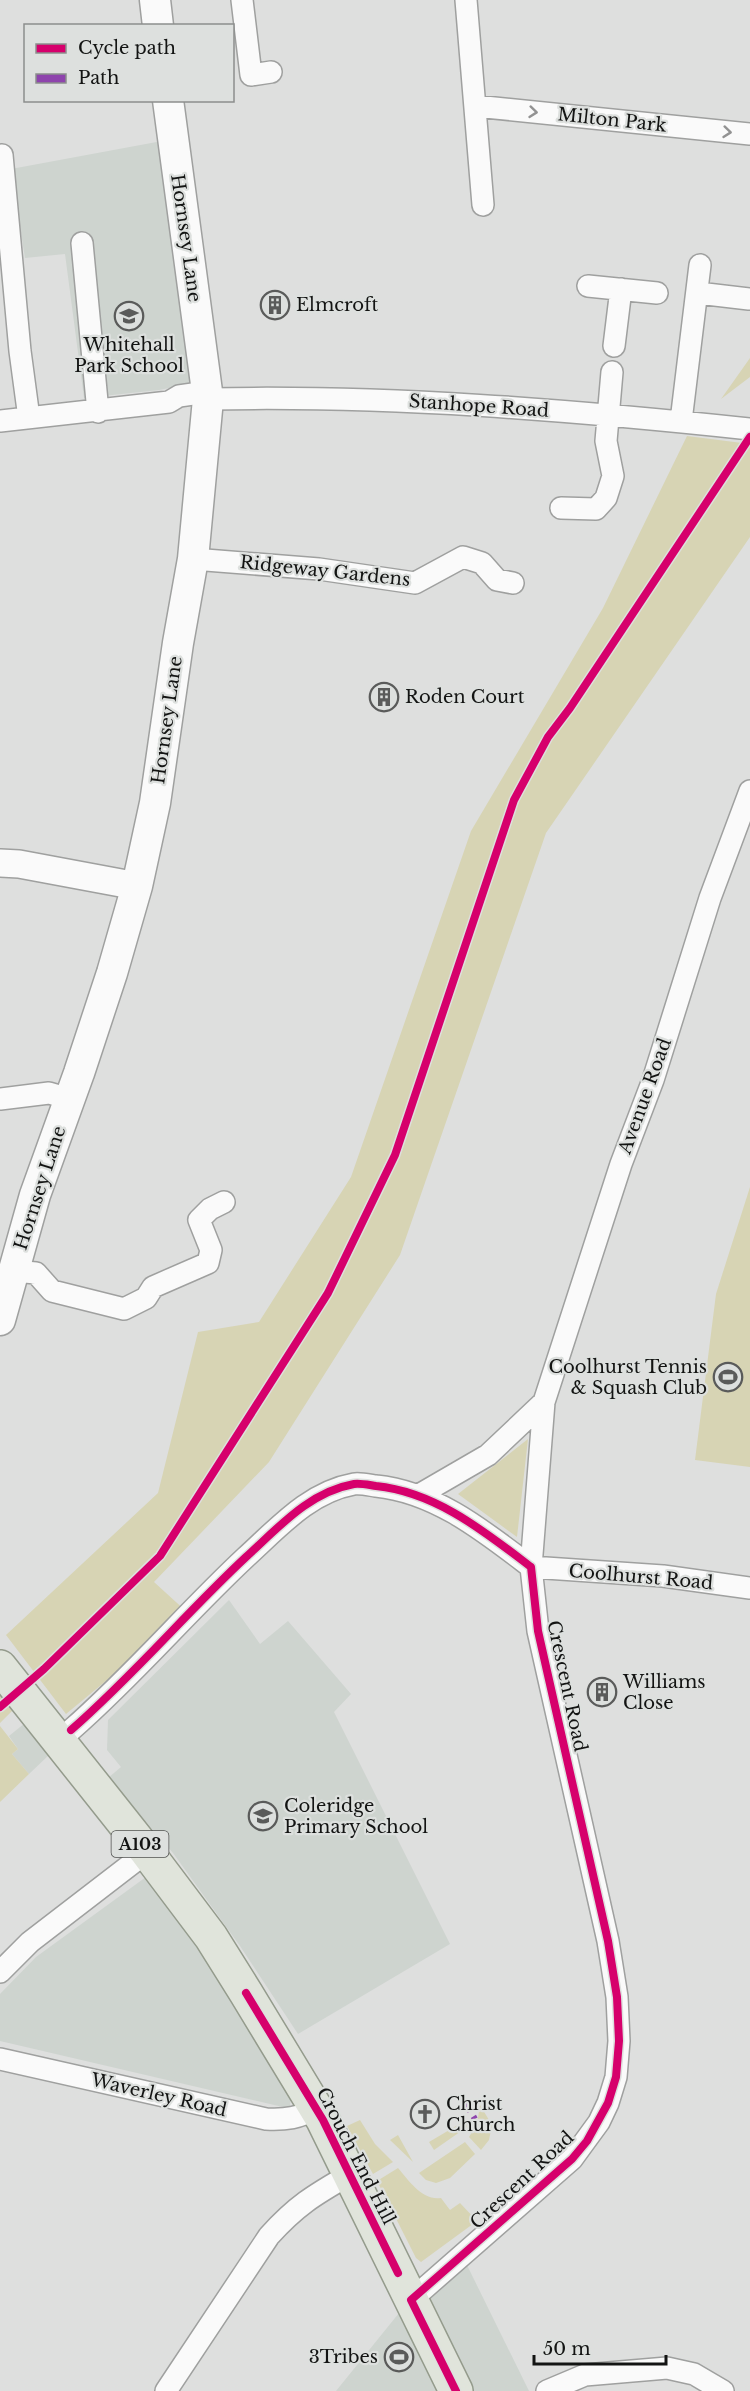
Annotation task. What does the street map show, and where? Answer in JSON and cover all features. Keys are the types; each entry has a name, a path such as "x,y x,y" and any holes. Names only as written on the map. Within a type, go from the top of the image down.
{"main road":[{"path":"155,0 158,24"},
{"name":"Hornsey Lane","path":"0,1320 35,1195 112,973 137,886 155,803 193,559 208,396 168,102"},
{"name":"Crouch End Hill","path":"0,1667 147,1852 211,1937 317,2108 456,2391"}],"street":[{"path":"242,0 251,75 271,72"},
{"path":"466,0 483,205"},
{"name":"Milton Park","path":"475,106 750,134"},
{"path":"2,155 19,340 29,418"},
{"path":"82,243 98,412"},
{"path":"681,421 700,265"},
{"path":"588,286 657,293"},
{"path":"614,346 621,289"},
{"path":"698,293 749,299"},
{"path":"561,508 596,509 606,498 613,476 606,441 612,372"},
{"name":"Stanhope Road","path":"0,421 98,412 169,402 178,396 208,396 454,403 681,421 750,429"},
{"name":"Ridgeway Gardens","path":"193,559 319,569 416,582 463,557 482,563 497,580 513,583"},
{"name":"Avenue Road","path":"531,1567 544,1402 621,1164 653,1080 710,898 750,791"},
{"path":"0,863 19,864 137,886"},
{"path":"0,1099 50,1093 70,1099"},
{"path":"14,1271 36,1273 52,1291 124,1309 146,1298 153,1287 208,1263 211,1250 198,1220 210,1209 224,1202"},
{"name":"Avenue Road","path":"419,1495 488,1455 544,1402"},
{"path":"71,1731 215,1587 297,1510 325,1494 355,1484 388,1487 419,1495 474,1523 531,1567"},
{"name":"Coolhurst Road","path":"531,1567 663,1576 750,1588"},
{"name":"Crescent Road","path":"411,2300 572,2159 599,2122 608,2103 616,2076 619,2041 617,1997 608,1941 538,1631 531,1567"},
{"path":"0,1972 30,1942 147,1852"},
{"name":"Waverley Road","path":"0,2059 266,2119 287,2120 302,2116 317,2108"},
{"path":"166,2391 269,2236 306,2199 349,2175"},
{"path":"547,2391 585,2374 667,2368 694,2374 723,2391"}],"shaded area":[{"name":"Whitehall Park School","path":"162,141 194,383 159,390 84,398 65,254 25,258 11,169"},
{"path":"750,358 750,377 721,399"},
{"path":"687,436 750,444 750,537 546,833 400,1255 269,1462 154,1582 188,1613 66,1714 6,1635 158,1493 198,1332 259,1322 351,1177 471,831 603,608"},
{"name":"Coolhurst Tennis & Squash Club","path":"750,1187 750,1467 695,1460 716,1294"},
{"path":"528,1439 517,1537 458,1494"},
{"name":"Coleridge Primary School","path":"229,1600 260,1644 288,1621 351,1694 334,1712 450,1944 298,2034 240,1946 173,1853 108,1778 121,1767 107,1750 108,1720"},
{"path":"0,1692 13,1710 0,1723"},
{"path":"25,1723 49,1755 29,1774 12,1754 18,1749 9,1736"},
{"path":"0,1726 18,1749 12,1754 29,1774 0,1802"},
{"path":"146,1877 215,1973 291,2095 290,2107 0,2041 0,1994 36,1957"},
{"path":"480,2105 492,2125 489,2140 481,2150 469,2137 477,2124"},
{"path":"468,2119 467,2127 434,2150 429,2142"},
{"path":"360,2120 375,2144 393,2162 373,2174 347,2126"},
{"path":"398,2135 413,2162 390,2140"},
{"path":"465,2142 475,2154 450,2178 436,2183 426,2180 419,2173"},
{"path":"398,2168 422,2193 441,2198 450,2210 460,2203 477,2221 421,2262 416,2258 377,2181"},
{"path":"462,2255 529,2391 456,2391 411,2300"},
{"path":"399,2313 438,2391 336,2391"}],"marked path":[{"path":"464,2101 475,2119"}],"cycle path":[{"path":"0,1707 44,1669 160,1556 328,1293 395,1155 514,800 548,737 570,708 750,437"},
{"path":"71,1730 282,1523 308,1503 338,1488 362,1484 419,1496 478,1528 531,1567 538,1631 608,1941 617,1997 619,2041 616,2077 608,2103 587,2141 572,2159 411,2300 456,2391"},
{"path":"246,1993 323,2120 398,2273"}],"place":[{"name":"Elmcroft","path":"275,305"},
{"name":"Whitehall Park School","path":"129,316"},
{"name":"Roden Court","path":"384,697"},
{"name":"Coolhurst Tennis & Squash Club","path":"728,1377"},
{"name":"Williams Close","path":"602,1692"},
{"name":"Coleridge Primary School","path":"263,1816"},
{"name":"Christ Church","path":"425,2114"},
{"name":"3Tribes","path":"399,2357"}]}
